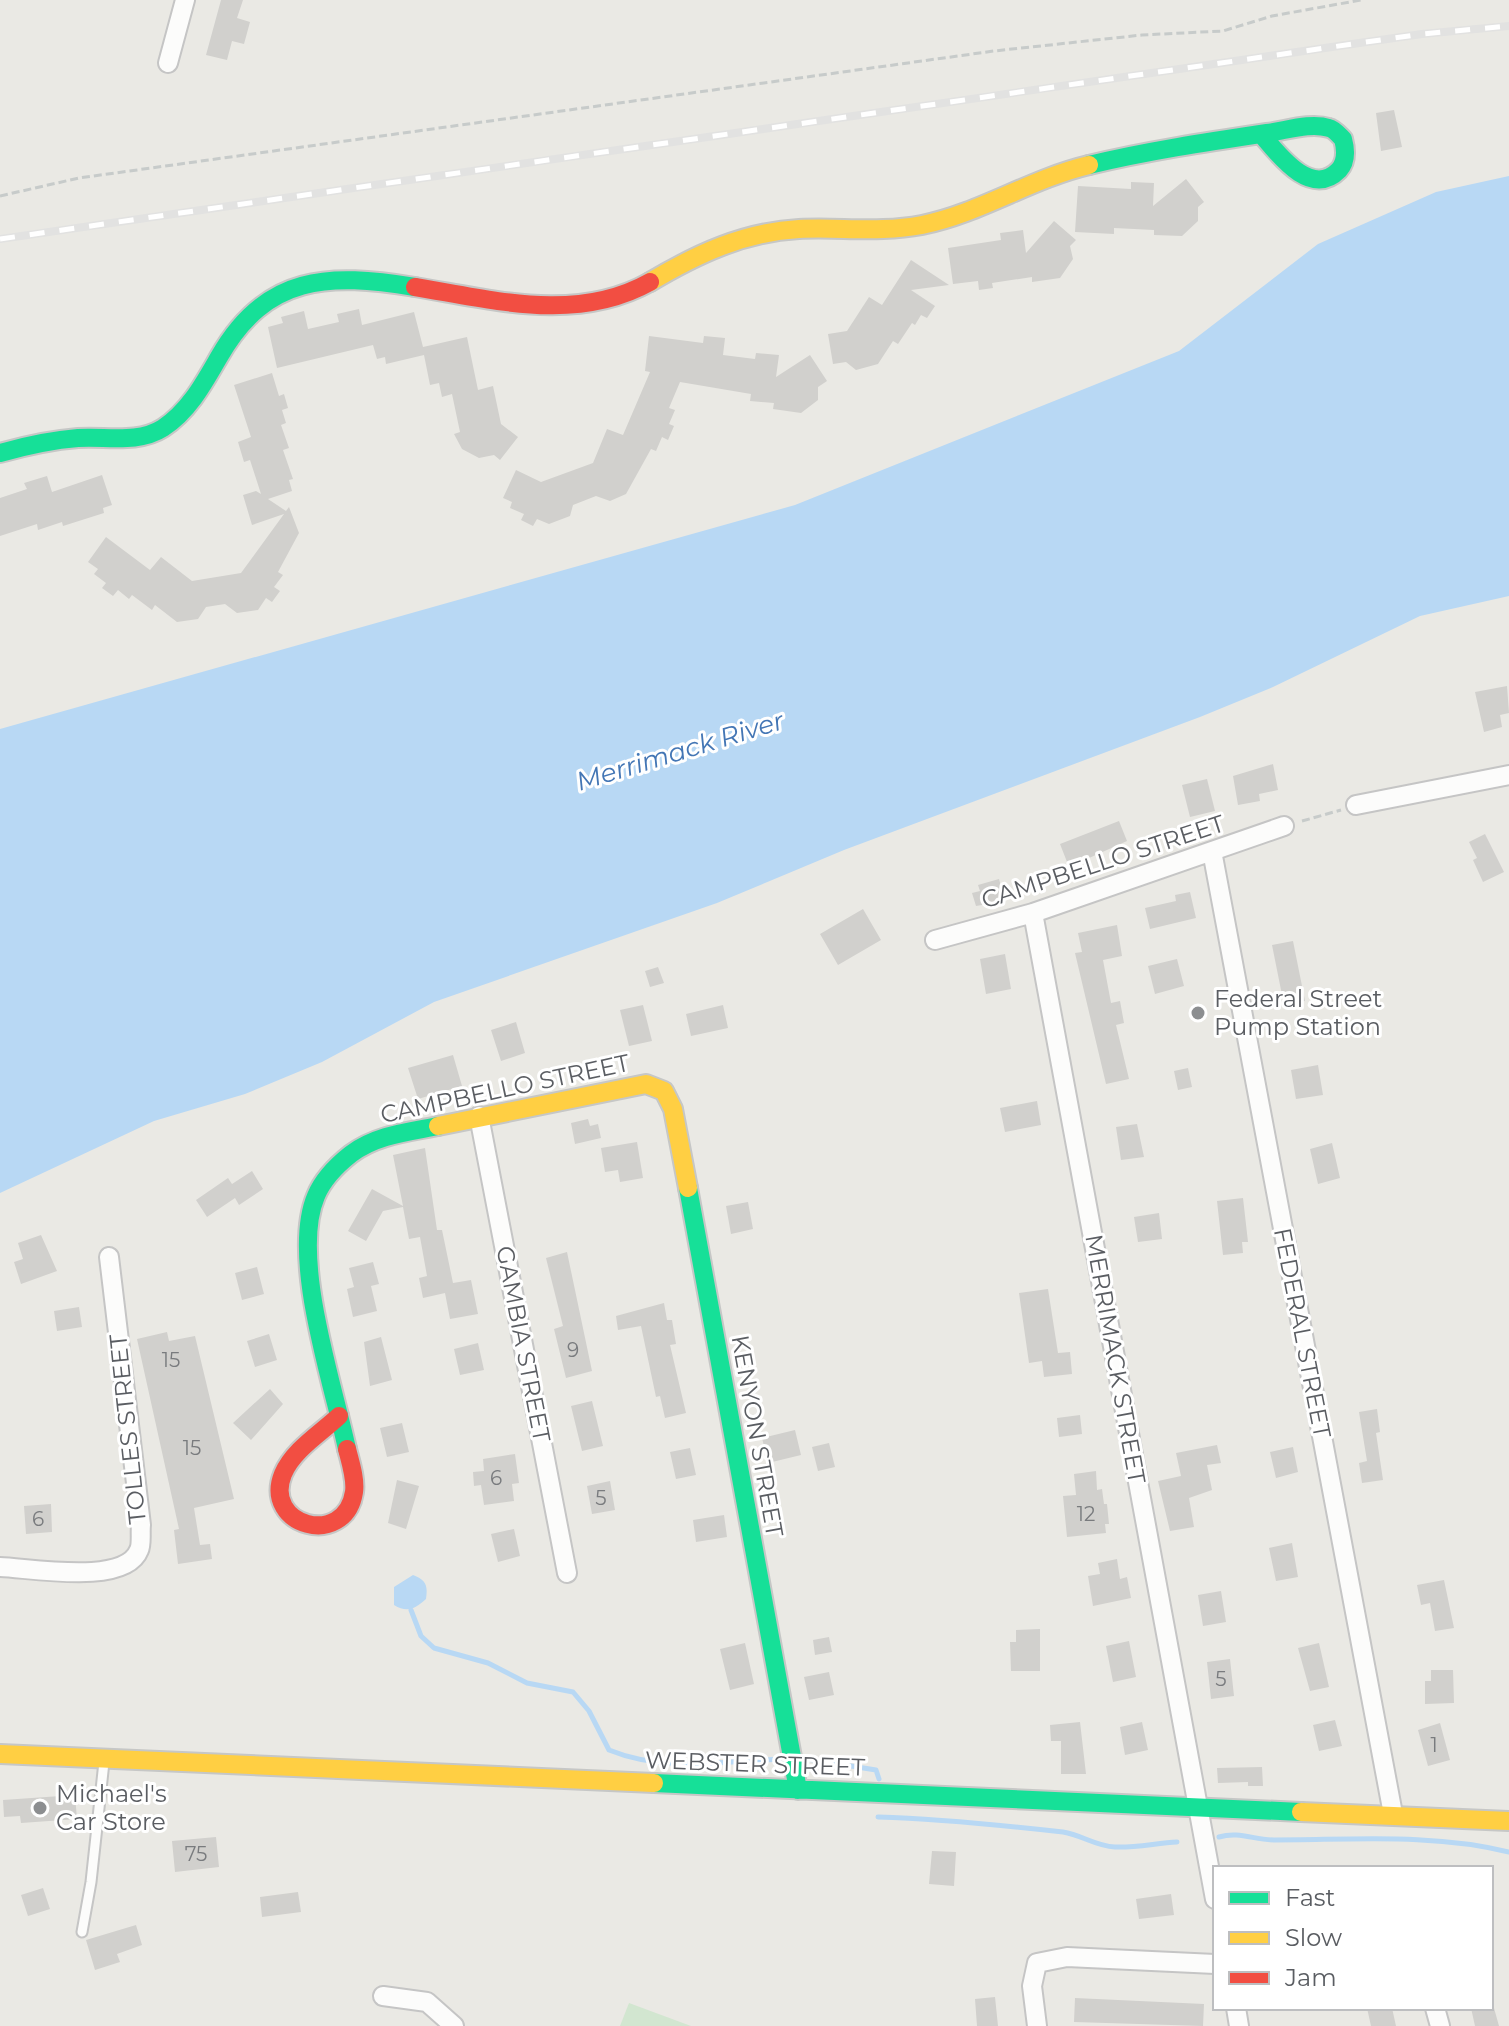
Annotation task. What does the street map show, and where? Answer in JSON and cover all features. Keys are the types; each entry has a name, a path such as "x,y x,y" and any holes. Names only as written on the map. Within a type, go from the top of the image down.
{"street":[{"path":"168,63 185,0"},
{"path":"0,453 78,438 134,437 161,429 190,402 244,316 257,303 290,289 349,281 548,305 602,302 631,292 690,259 762,234 793,229 904,229 981,208 1043,177 1090,164 1261,134"},
{"path":"1356,805 1509,775"},
{"name":"CAMPBELLO STREET","path":"935,940 1033,913 1284,826"},
{"name":"FEDERAL STREET","path":"1212,851 1393,1814"},
{"name":"MERRIMACK STREET","path":"1033,913 1213,1889"},
{"name":"CAMPBELLO STREET","path":"339,1416 283,1474 280,1499 285,1511 304,1526 328,1527 339,1522 353,1502 353,1478 305,1245 315,1198 341,1161 364,1144 386,1136 646,1084 664,1091"},
{"name":"KENYON STREET","path":"664,1091 676,1125 798,1790"},
{"name":"GAMBIA STREET","path":"479,1116 567,1573"},
{"name":"TOLLES STREET","path":"0,1567 100,1573 124,1567 139,1551 141,1525 109,1257"},
{"name":"WEBSTER STREET","path":"0,1754 1509,1821"},
{"path":"1037,2026 1032,1986 1037,1963 1067,1957 1213,1964"},
{"path":"383,1996 427,2002 454,2026"}],"lane":[{"path":"82,1932 105,1758"}],"path":[{"path":"0,196 79,178 745,84 994,51 1142,35 1223,31 1272,16 1361,0"},
{"path":"1284,826 1356,805"}],"green space":[{"path":"629,2003 691,2026 620,2026"}],"water":[{"name":"Merrimack River","path":"1509,176 1509,596 1420,616 1273,687 1200,717 844,850 717,903 434,1002 322,1062 245,1094 154,1121 0,1193 0,729 795,505 1179,351 1318,244 1436,192"},
{"path":"413,1575 425,1584 426,1599 411,1609 394,1605 394,1587"}],"building":[{"path":"221,0 243,0 237,18 250,22 244,44 232,41 227,60 206,55"},
{"path":"1394,110 1402,147 1381,151 1376,113"},
{"path":"1186,179 1204,202 1198,207 1198,221 1182,236 1154,235 1154,230 1114,228 1114,234 1075,232 1078,186 1131,189 1131,182 1154,183 1153,206"},
{"path":"1054,221 1076,240 1070,246 1073,259 1060,278 1032,282 1032,277 992,283 993,288 979,290 978,281 953,284 948,248 1001,240 1000,233 1023,230 1026,253"},
{"path":"911,260 949,285 911,290 935,306 927,318 921,315 915,325 912,323 898,344 893,341 878,364 856,370 846,362 833,364 828,334 847,331 869,297 882,305"},
{"path":"359,309 362,325 414,312 423,347 467,337 478,390 493,386 501,424 518,437 500,460 494,455 479,458 462,449 454,434 460,432 452,394 442,397 439,383 430,385 424,355 386,364 385,357 377,359 373,345 277,368 268,327 283,323 281,317 304,311 308,329 339,322 337,314"},
{"path":"649,336 703,343 704,336 725,338 723,355 755,359 756,353 779,355 776,377 810,355 827,381 818,387 818,400 801,413 773,409 774,403 750,401 751,394 680,382 669,408 675,410 669,424 674,426 668,440 662,437 656,451 651,449 626,494 610,501 596,496 573,505 570,516 549,524 537,519 533,526 521,520 524,514 510,508 512,502 503,498 516,470 541,482 593,463 607,429 623,435 650,372 645,371"},
{"path":"272,373 279,396 284,394 288,408 282,410 286,423 281,425 289,448 283,450 293,479 289,480 292,491 268,499 286,511 289,507 299,533 278,572 283,575 274,587 280,591 272,602 266,598 258,610 237,613 225,604 206,607 198,619 177,622 155,605 152,610 132,595 129,599 118,590 113,596 102,588 106,583 94,574 98,569 88,562 106,537 150,570 161,557 192,581 241,573 284,514 252,525 243,495 256,491 261,494 250,460 244,462 238,442 251,437 234,385"},
{"path":"102,475 112,505 103,508 104,513 63,526 62,522 38,530 37,524 0,536 0,498 27,489 24,483 47,476 52,492"},
{"path":"1507,686 1509,713 1500,715 1502,727 1484,732 1475,692"},
{"path":"1273,764 1278,790 1259,794 1260,801 1238,805 1233,776"},
{"path":"1207,779 1215,811 1190,817 1182,785"},
{"path":"1119,821 1127,841 1069,867 1060,844"},
{"path":"1485,834 1504,872 1483,882 1469,842"},
{"path":"999,879 1005,901 976,906 972,893 980,891 978,885"},
{"path":"1190,892 1196,918 1150,929 1145,908 1176,901 1175,895"},
{"path":"863,909 881,940 838,965 820,934"},
{"path":"1117,925 1122,956 1103,960 1111,1003 1120,1001 1124,1023 1116,1025 1129,1079 1106,1084 1075,953 1082,952 1078,933"},
{"path":"1293,941 1305,1001 1284,1005 1272,945"},
{"path":"1005,954 1011,989 986,994 980,959"},
{"path":"1177,959 1184,986 1155,994 1148,966"},
{"path":"658,967 664,983 650,987 645,971"},
{"path":"643,1005 652,1041 629,1046 620,1010"},
{"path":"723,1005 728,1028 691,1036 686,1014"},
{"path":"516,1022 525,1053 501,1061 491,1030"},
{"path":"453,1055 462,1086 418,1099 408,1068"},
{"path":"1318,1065 1323,1095 1296,1099 1291,1070"},
{"path":"1188,1068 1192,1087 1178,1090 1174,1071"},
{"path":"1037,1101 1041,1125 1005,1132 1000,1108"},
{"path":"588,1119 590,1126 598,1124 601,1138 575,1144 571,1123"},
{"path":"1137,1124 1144,1157 1121,1160 1116,1127"},
{"path":"637,1142 643,1178 620,1182 618,1170 605,1172 601,1148"},
{"path":"1332,1143 1340,1178 1318,1184 1310,1149"},
{"path":"425,1148 437,1230 442,1230 453,1283 471,1280 478,1314 450,1319 445,1293 423,1298 419,1278 427,1276 420,1237 409,1239 403,1207 383,1211 366,1241 348,1231 372,1189 403,1206 393,1155"},
{"path":"252,1171 263,1189 239,1205 235,1198 207,1217 196,1200 228,1178 232,1184"},
{"path":"1243,1198 1248,1242 1242,1242 1243,1253 1223,1255 1217,1201"},
{"path":"748,1202 753,1229 731,1234 726,1206"},
{"path":"1159,1213 1162,1239 1138,1242 1134,1217"},
{"path":"41,1235 57,1271 21,1284 14,1262 23,1259 18,1243"},
{"path":"567,1252 592,1371 566,1378 554,1329 563,1326 546,1258"},
{"path":"373,1262 379,1284 371,1286 377,1311 353,1317 347,1289 354,1287 349,1268"},
{"path":"257,1267 264,1294 242,1300 235,1273"},
{"path":"1048,1289 1058,1353 1070,1352 1072,1374 1044,1377 1042,1361 1029,1363 1019,1293"},
{"path":"664,1303 667,1320 672,1320 676,1344 670,1345 686,1413 665,1418 660,1396 656,1397 641,1326 618,1330 616,1316"},
{"path":"79,1307 82,1327 57,1331 54,1311"},
{"path":"167,1332 169,1341 195,1336 234,1499 194,1508 200,1545 210,1544 212,1559 178,1564 174,1530 179,1529 137,1339"},
{"path":"269,1334 277,1360 255,1367 247,1341"},
{"path":"381,1337 392,1380 370,1386 364,1342"},
{"path":"478,1343 484,1370 460,1375 454,1349"},
{"path":"270,1389 283,1404 251,1440 233,1423"},
{"path":"592,1401 603,1446 582,1451 571,1406"},
{"path":"1377,1409 1380,1432 1376,1433 1383,1480 1362,1483 1359,1463 1367,1461 1359,1412"},
{"path":"1080,1415 1082,1434 1059,1437 1057,1418"},
{"path":"402,1423 409,1452 387,1457 380,1428"},
{"path":"795,1430 801,1455 768,1463 762,1438"},
{"path":"829,1443 835,1467 818,1471 812,1447"},
{"path":"1217,1445 1221,1463 1207,1465 1212,1490 1189,1498 1194,1527 1170,1531 1158,1481 1181,1476 1176,1453"},
{"path":"1293,1447 1298,1472 1276,1478 1270,1452"},
{"path":"690,1448 696,1475 676,1479 670,1452"},
{"path":"515,1454 519,1483 512,1484 514,1501 484,1505 481,1485 474,1486 473,1472 484,1471 483,1459"},
{"path":"1096,1471 1097,1490 1102,1489 1104,1504 1107,1504 1109,1524 1105,1524 1106,1533 1067,1537 1063,1496 1076,1495 1074,1474"},
{"path":"397,1480 419,1486 406,1529 388,1523"},
{"path":"610,1481 615,1510 592,1514 587,1486"},
{"path":"51,1504 52,1532 26,1534 24,1506"},
{"path":"724,1515 727,1537 696,1542 693,1520"},
{"path":"514,1529 520,1556 498,1562 491,1534"},
{"path":"1292,1543 1298,1577 1276,1581 1269,1548"},
{"path":"1117,1559 1120,1579 1127,1577 1131,1598 1093,1606 1088,1576 1100,1574 1098,1563"},
{"path":"1444,1580 1454,1628 1435,1631 1430,1603 1421,1605 1417,1585"},
{"path":"1221,1591 1226,1622 1203,1626 1198,1595"},
{"path":"1040,1629 1040,1671 1011,1671 1010,1642 1016,1642 1016,1630"},
{"path":"829,1637 832,1652 815,1655 813,1640"},
{"path":"1129,1641 1136,1677 1113,1682 1106,1646"},
{"path":"745,1643 754,1684 730,1690 720,1649"},
{"path":"1319,1643 1329,1687 1310,1691 1298,1648"},
{"path":"1230,1659 1234,1696 1211,1699 1207,1662"},
{"path":"1431,1670 1453,1670 1454,1703 1425,1704 1425,1681 1431,1681"},
{"path":"829,1672 834,1695 809,1700 804,1677"},
{"path":"1335,1720 1342,1746 1319,1751 1313,1725"},
{"path":"1080,1722 1086,1774 1061,1774 1061,1741 1051,1741 1050,1725"},
{"path":"1142,1722 1148,1750 1125,1755 1120,1727"},
{"path":"1440,1723 1450,1760 1428,1766 1418,1730"},
{"path":"1262,1767 1263,1786 1248,1786 1248,1782 1218,1783 1217,1768"},
{"name":"Michael's Car Store","path":"75,1795 77,1819 21,1823 20,1816 4,1817 3,1800"},
{"path":"216,1837 219,1867 175,1872 172,1841"},
{"path":"932,1851 956,1852 954,1886 929,1884"},
{"path":"43,1888 50,1909 28,1916 21,1895"},
{"path":"298,1892 301,1912 262,1917 260,1897"},
{"path":"1171,1894 1174,1915 1139,1919 1136,1899"},
{"path":"136,1925 142,1945 117,1954 120,1962 95,1970 86,1940"},
{"path":"995,1997 998,2026 977,2026 975,1999"},
{"path":"1075,1998 1204,2004 1203,2026 1074,2022"},
{"path":"1494,2008 1499,2026 1475,2026 1471,2010"},
{"path":"1367,2010 1392,2010 1396,2026 1371,2026"}],"waterway":[{"path":"411,1610 421,1636 434,1648 488,1663 527,1683 573,1692 589,1711 609,1750 630,1757 673,1763 783,1759"},
{"path":"801,1758 876,1770 879,1779"},
{"path":"878,1817 1063,1832 1115,1847 1177,1842"},
{"path":"1219,1837 1422,1840 1509,1852"}],"railway":[{"path":"0,239 1422,34 1509,26"}],"traffic: fast":[{"path":"1089,165 1177,147 1298,128 1314,126 1331,129 1343,139 1343,163 1328,178 1306,177 1286,162 1261,134"},
{"path":"0,453 68,439 133,438 163,428 195,396 237,330 257,309 279,295 328,281 355,280 415,287"},
{"path":"347,1449 316,1321 311,1285 309,1222 316,1196 322,1184 346,1158 371,1142 438,1126"},
{"path":"688,1188 798,1790"},
{"path":"654,1783 1301,1812"}],"traffic: slow":[{"path":"650,282 685,262 740,240 799,229 876,229 922,225 965,213 1046,179 1089,165"},
{"path":"438,1126 646,1084 664,1091 673,1109 688,1188"},
{"path":"0,1754 654,1783"},
{"path":"1301,1812 1509,1821"}],"traffic: jam":[{"path":"415,287 505,302 564,305 622,295 650,282"},
{"path":"339,1416 300,1450 283,1474 280,1492 284,1507 294,1518 307,1524 322,1525 336,1521 348,1510 354,1487 347,1449"}],"place":[{"name":"Federal Street Pump Station","path":"1198,1013"},
{"name":"Michael's Car Store","path":"40,1808"}]}
